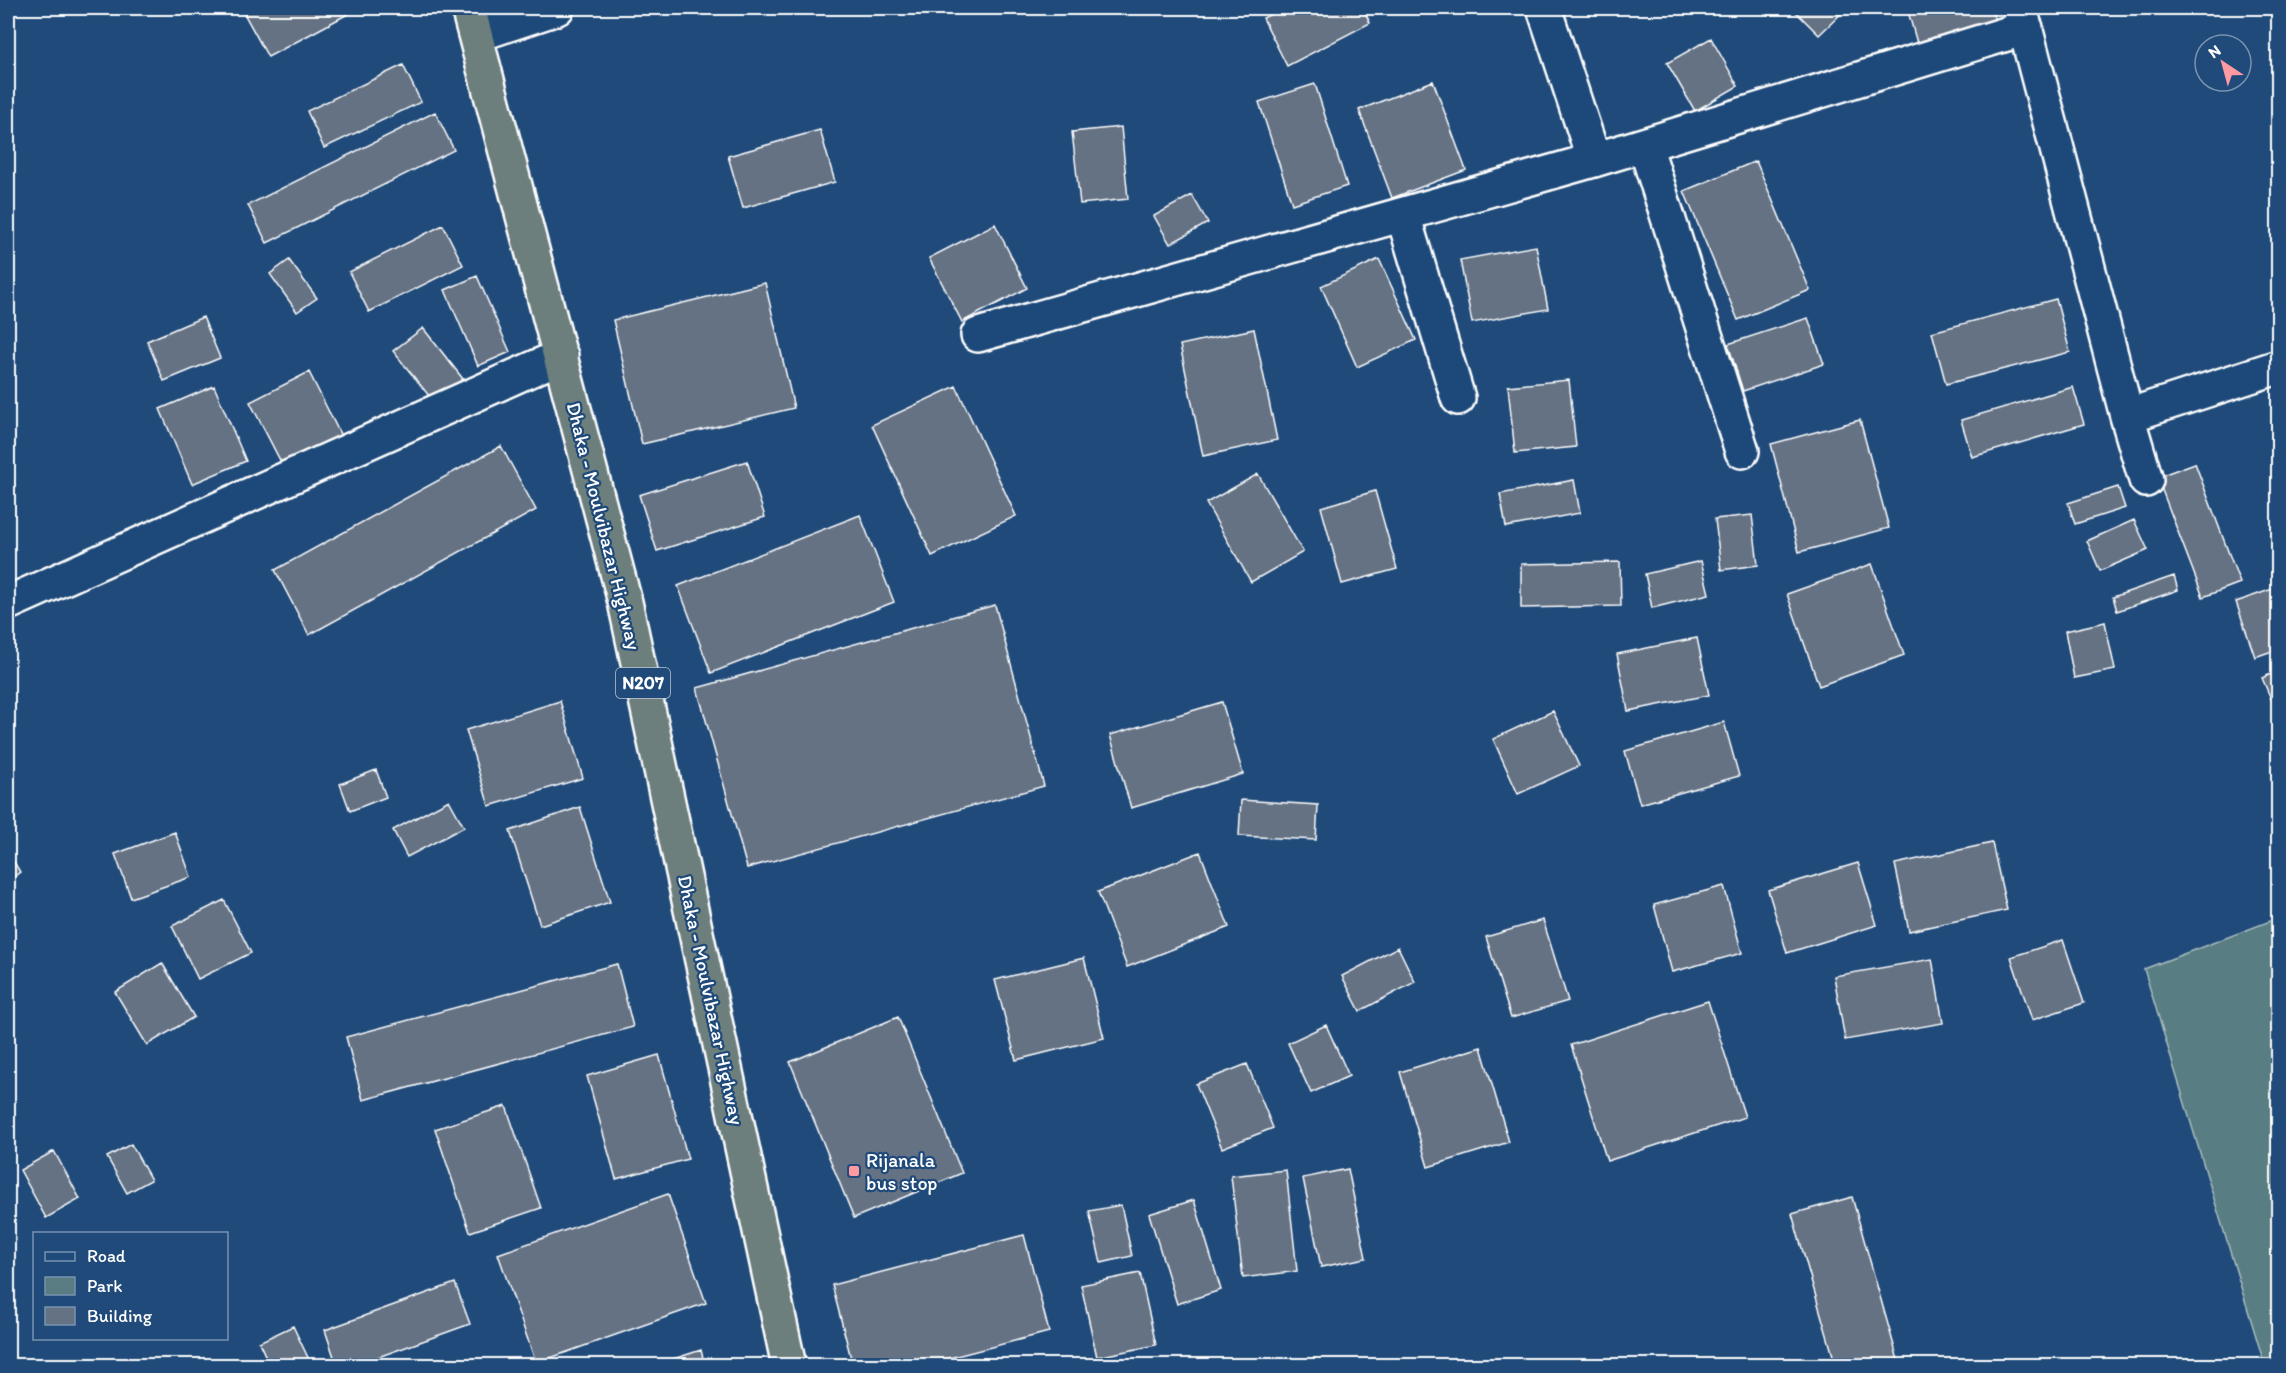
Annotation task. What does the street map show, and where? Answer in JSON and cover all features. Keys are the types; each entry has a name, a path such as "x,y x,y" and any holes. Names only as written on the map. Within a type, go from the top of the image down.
{"highway":[{"name":"Dhaka - Moulvibazar Highway","path":"472,21 626,602 789,1365"}],"street":[{"path":"472,21 557,8"},
{"path":"1544,8 1594,160"},
{"path":"978,335 1645,145 2023,18 2127,416 2146,480"},
{"path":"1645,145 1742,451"},
{"path":"1403,215 1458,398"},
{"path":"8,603 561,356"},
{"path":"2127,416 2278,367"}],"green space":[{"path":"2278,918 2278,1365 2265,1366 2144,969"}],"building":[{"path":"241,8 359,8 268,57"},
{"path":"1283,8 1363,8 1370,23 1287,66 1263,18"},
{"path":"1792,8 1847,8 1819,35"},
{"path":"1907,8 1991,8 1997,26 1919,50"},
{"path":"1711,38 1738,86 1695,111 1667,63"},
{"path":"403,65 421,102 324,148 307,111"},
{"path":"1433,81 1466,170 1392,198 1359,110"},
{"path":"1315,84 1347,186 1292,204 1259,102"},
{"path":"435,112 454,150 267,243 248,205"},
{"path":"1121,127 1128,199 1080,204 1072,132"},
{"path":"820,130 835,182 743,208 728,156"},
{"path":"1756,161 1810,290 1738,320 1684,191"},
{"path":"1192,195 1208,223 1170,244 1154,216"},
{"path":"995,224 1027,288 962,322 929,258"},
{"path":"443,225 463,265 369,312 349,272"},
{"path":"1536,246 1548,309 1472,323 1460,260"},
{"path":"1379,259 1416,340 1357,367 1321,286"},
{"path":"289,260 317,298 297,312 270,274"},
{"path":"477,276 510,352 478,366 445,290"},
{"path":"765,283 794,408 642,444 613,320"},
{"path":"2056,299 2070,352 1946,384 1932,332"},
{"path":"203,317 220,358 164,381 147,341"},
{"path":"1808,318 1824,364 1743,391 1728,344"},
{"path":"423,328 463,379 434,402 393,351"},
{"path":"1254,329 1277,440 1203,456 1180,345"},
{"path":"309,372 341,436 283,466 250,402"},
{"path":"1569,380 1576,447 1515,453 1508,386"},
{"path":"214,386 246,461 192,484 160,409"},
{"path":"956,386 1016,516 932,556 872,425"},
{"path":"2073,387 2084,424 1972,457 1961,420"},
{"path":"1860,420 1889,528 1799,552 1771,444"},
{"path":"501,446 536,510 309,635 275,570"},
{"path":"747,461 765,517 657,551 639,495"},
{"path":"2195,463 2240,583 2203,597 2157,477"},
{"path":"1258,474 1303,552 1251,582 1206,503"},
{"path":"1574,480 1580,513 1506,527 1500,494"},
{"path":"2118,487 2125,508 2075,524 2068,503"},
{"path":"1375,491 1397,569 1342,584 1321,507"},
{"path":"860,515 894,602 711,673 678,586"},
{"path":"1752,515 1758,565 1721,570 1715,519"},
{"path":"2134,520 2148,550 2100,571 2087,541"},
{"path":"1701,561 1709,594 1652,608 1645,574"},
{"path":"1620,562 1621,606 1521,608 1521,564"},
{"path":"1872,564 1904,655 1819,686 1787,594"},
{"path":"2174,576 2178,590 2117,611 2113,597"},
{"path":"2278,587 2278,649 2255,657 2236,602"},
{"path":"995,605 1044,786 747,868 697,688"},
{"path":"2105,622 2115,670 2074,678 2065,631"},
{"path":"1697,638 1709,695 1628,711 1617,654"},
{"path":"2278,671 2278,715 2262,678"},
{"path":"560,701 583,778 489,806 466,730"},
{"path":"1222,702 1243,774 1131,808 1110,735"},
{"path":"1553,711 1579,766 1518,794 1493,739"},
{"path":"1724,722 1739,776 1640,804 1625,751"},
{"path":"376,770 386,797 350,811 340,784"},
{"path":"449,800 464,827 407,857 393,830"},
{"path":"1241,800 1318,805 1316,840 1239,836"},
{"path":"580,807 610,902 540,925 510,831"},
{"path":"175,832 191,877 131,898 115,854"},
{"path":"1992,843 2007,910 1909,931 1895,864"},
{"path":"8,852 20,872 8,881"},
{"path":"1200,852 1229,927 1127,967 1098,892"},
{"path":"1858,863 1877,925 1787,953 1768,890"},
{"path":"1724,886 1742,953 1672,972 1654,905"},
{"path":"224,900 251,953 198,979 172,926"},
{"path":"1543,920 1568,1001 1511,1018 1486,937"},
{"path":"2063,940 2084,1003 2032,1020 2011,957"},
{"path":"1398,947 1415,982 1360,1011 1342,976"},
{"path":"1084,958 1104,1038 1016,1060 995,980"},
{"path":"1932,959 1943,1023 1845,1040 1834,976"},
{"path":"162,963 194,1017 147,1045 115,992"},
{"path":"617,964 633,1027 363,1100 346,1037"},
{"path":"1708,1001 1745,1117 1607,1161 1571,1045"},
{"path":"898,1017 962,1173 854,1218 790,1062"},
{"path":"1326,1025 1349,1076 1311,1093 1288,1043"},
{"path":"1481,1047 1509,1142 1428,1167 1400,1072"},
{"path":"659,1055 688,1159 616,1179 587,1076"},
{"path":"1247,1064 1273,1128 1222,1148 1196,1084"},
{"path":"506,1106 541,1208 470,1232 435,1129"},
{"path":"131,1144 151,1180 127,1193 107,1157"},
{"path":"54,1151 80,1199 46,1218 20,1170"},
{"path":"1348,1169 1366,1258 1321,1267 1303,1178"},
{"path":"1286,1170 1297,1271 1243,1278 1231,1176"},
{"path":"668,1194 706,1303 536,1363 498,1254"},
{"path":"1852,1197 1898,1360 1879,1366 1836,1366 1792,1214"},
{"path":"1194,1200 1221,1290 1177,1304 1149,1214"},
{"path":"1121,1205 1132,1256 1101,1263 1089,1211"},
{"path":"1024,1235 1049,1332 918,1366 853,1366 832,1285"},
{"path":"1140,1273 1156,1345 1097,1357 1081,1285"},
{"path":"455,1283 470,1324 353,1366 337,1366 325,1330"},
{"path":"293,1326 312,1366 270,1366 259,1342"},
{"path":"701,1350 705,1366 652,1366"}],"place":[{"name":"Rijanala bus stop","path":"854,1171"}]}
